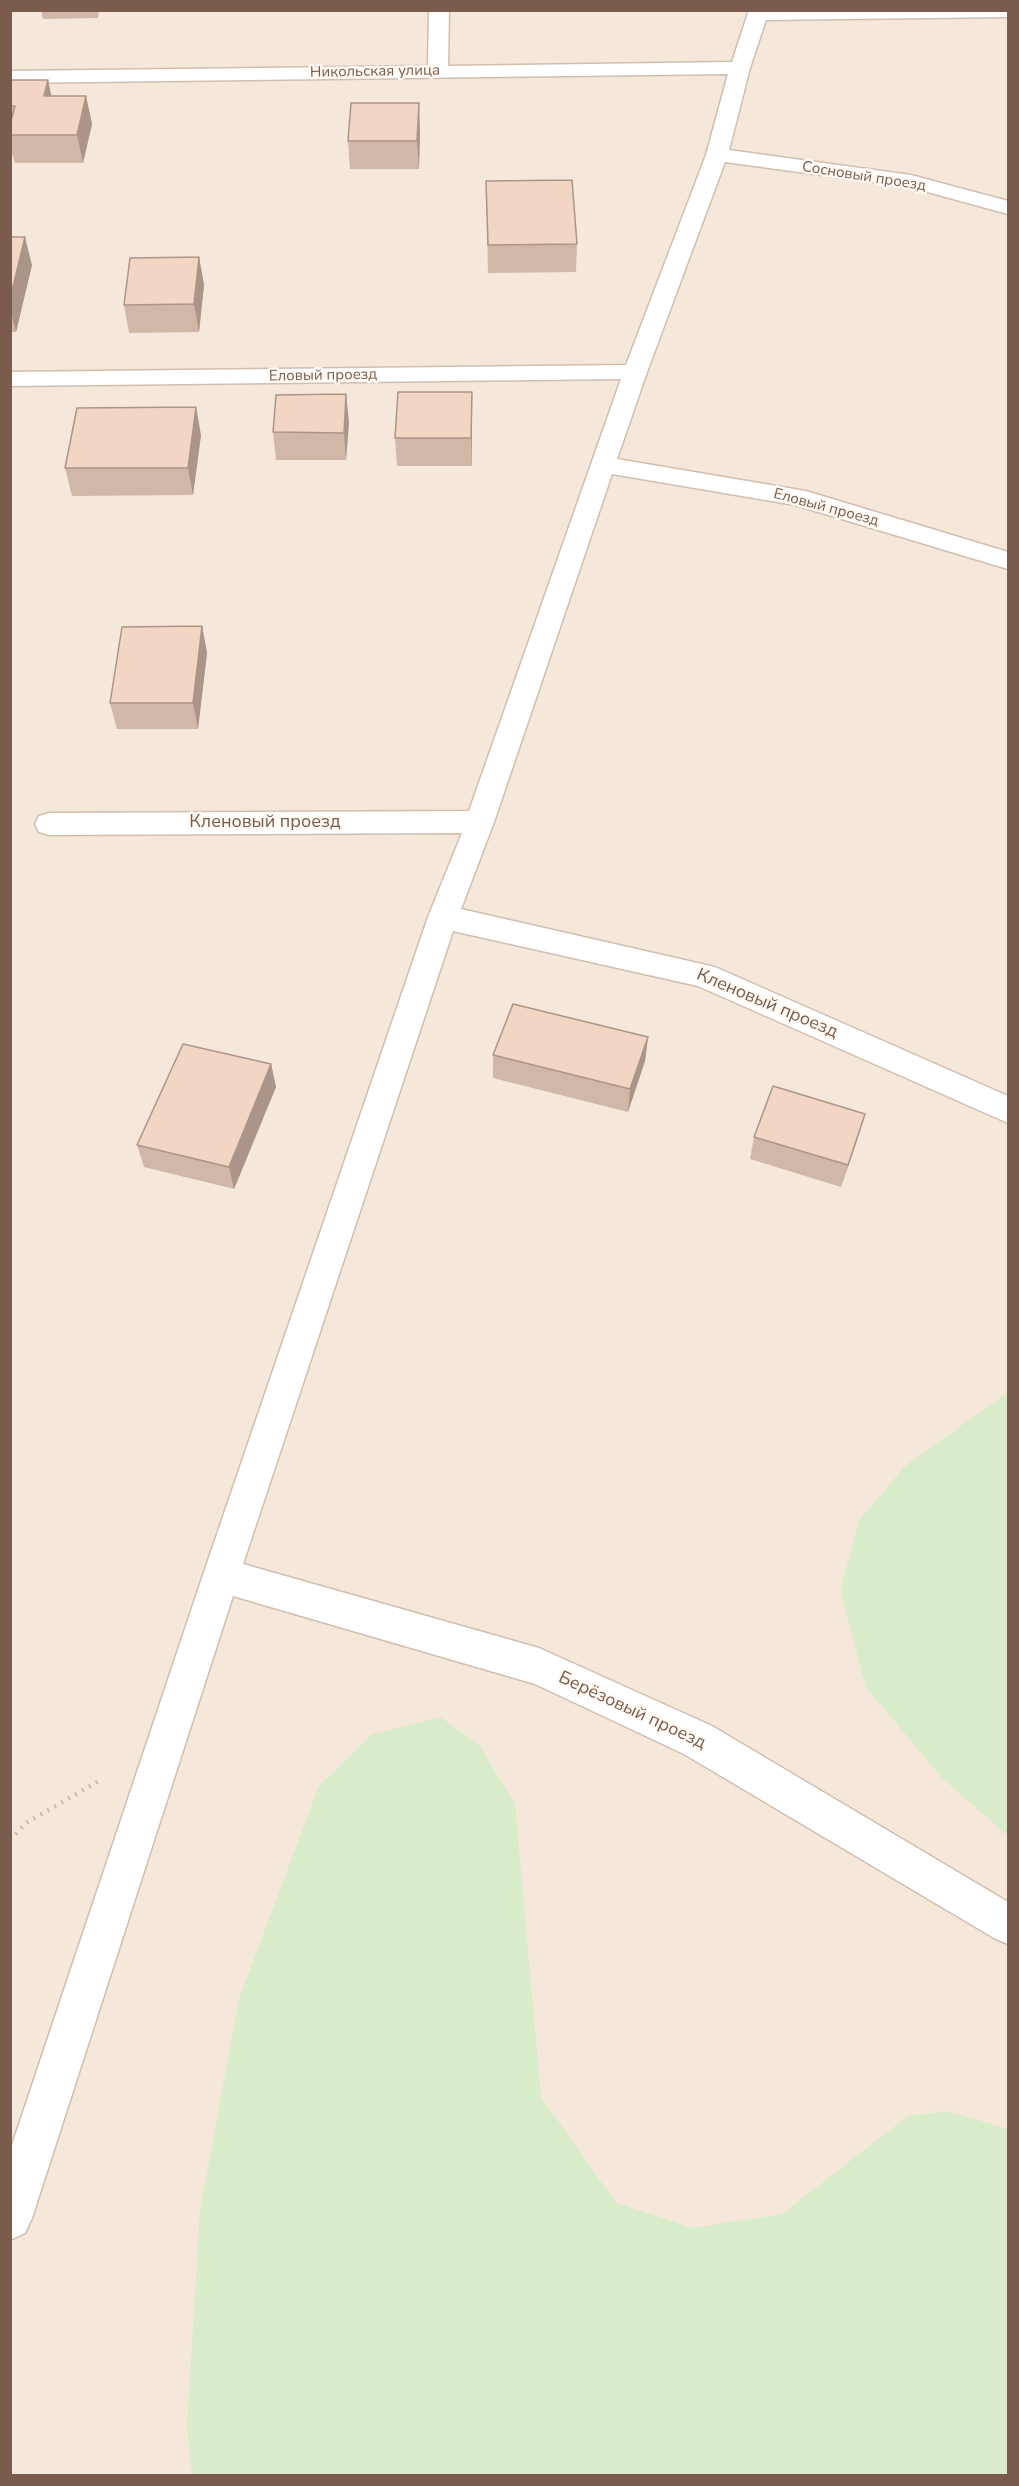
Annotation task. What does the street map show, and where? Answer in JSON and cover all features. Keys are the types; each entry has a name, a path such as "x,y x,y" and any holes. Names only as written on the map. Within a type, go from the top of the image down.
{"street":[{"path":"438,71 439,10"},
{"path":"10,2218 222,1575 443,917 480,822 635,372 717,155 740,68 758,12 1008,11"},
{"name":"Никольская улица","path":"10,76 740,68"},
{"name":"Сосновый проезд","path":"717,155 911,182 1008,208"},
{"name":"Еловый проезд","path":"10,379 635,372"},
{"name":"Еловый проезд","path":"604,465 797,497 1008,561"},
{"name":"Кленовый проезд","path":"49,824 480,822"},
{"name":"Кленовый проезд","path":"443,917 704,975 1008,1110"},
{"name":"Берёзовый проезд","path":"222,1575 539,1667 698,1740 1008,1924"}],"path":[{"path":"10,1840 26,1823 166,1744"}],"shaded area":[{"path":"11,11 1008,11 1008,2475 11,2475"}],"green space":[{"path":"1008,1392 1008,1836 942,1778 866,1687 840,1591 859,1521 904,1467"},
{"path":"440,1717 478,1744 515,1803 541,2097 616,2203 693,2228 782,2214 908,2116 947,2111 1008,2129 1008,2475 192,2475 187,2426 200,2211 239,1999 319,1786 371,1735"}],"building":[{"path":"10,80 48,80 44,96 86,96 77,135 10,135 15,106 10,106"},
{"path":"351,103 419,103 417,141 348,141"},
{"path":"572,180 577,244 488,245 486,181"},
{"path":"10,237 25,237 10,299"},
{"path":"199,257 194,304 124,305 130,258"},
{"path":"398,392 472,392 471,438 395,438"},
{"path":"346,394 344,433 273,432 276,395"},
{"path":"196,407 188,468 65,468 77,408"},
{"path":"202,626 193,703 110,703 122,627"},
{"path":"513,1004 648,1037 630,1089 493,1055"},
{"path":"183,1044 271,1064 229,1167 137,1145"},
{"path":"773,1086 865,1114 848,1165 754,1137"}]}
